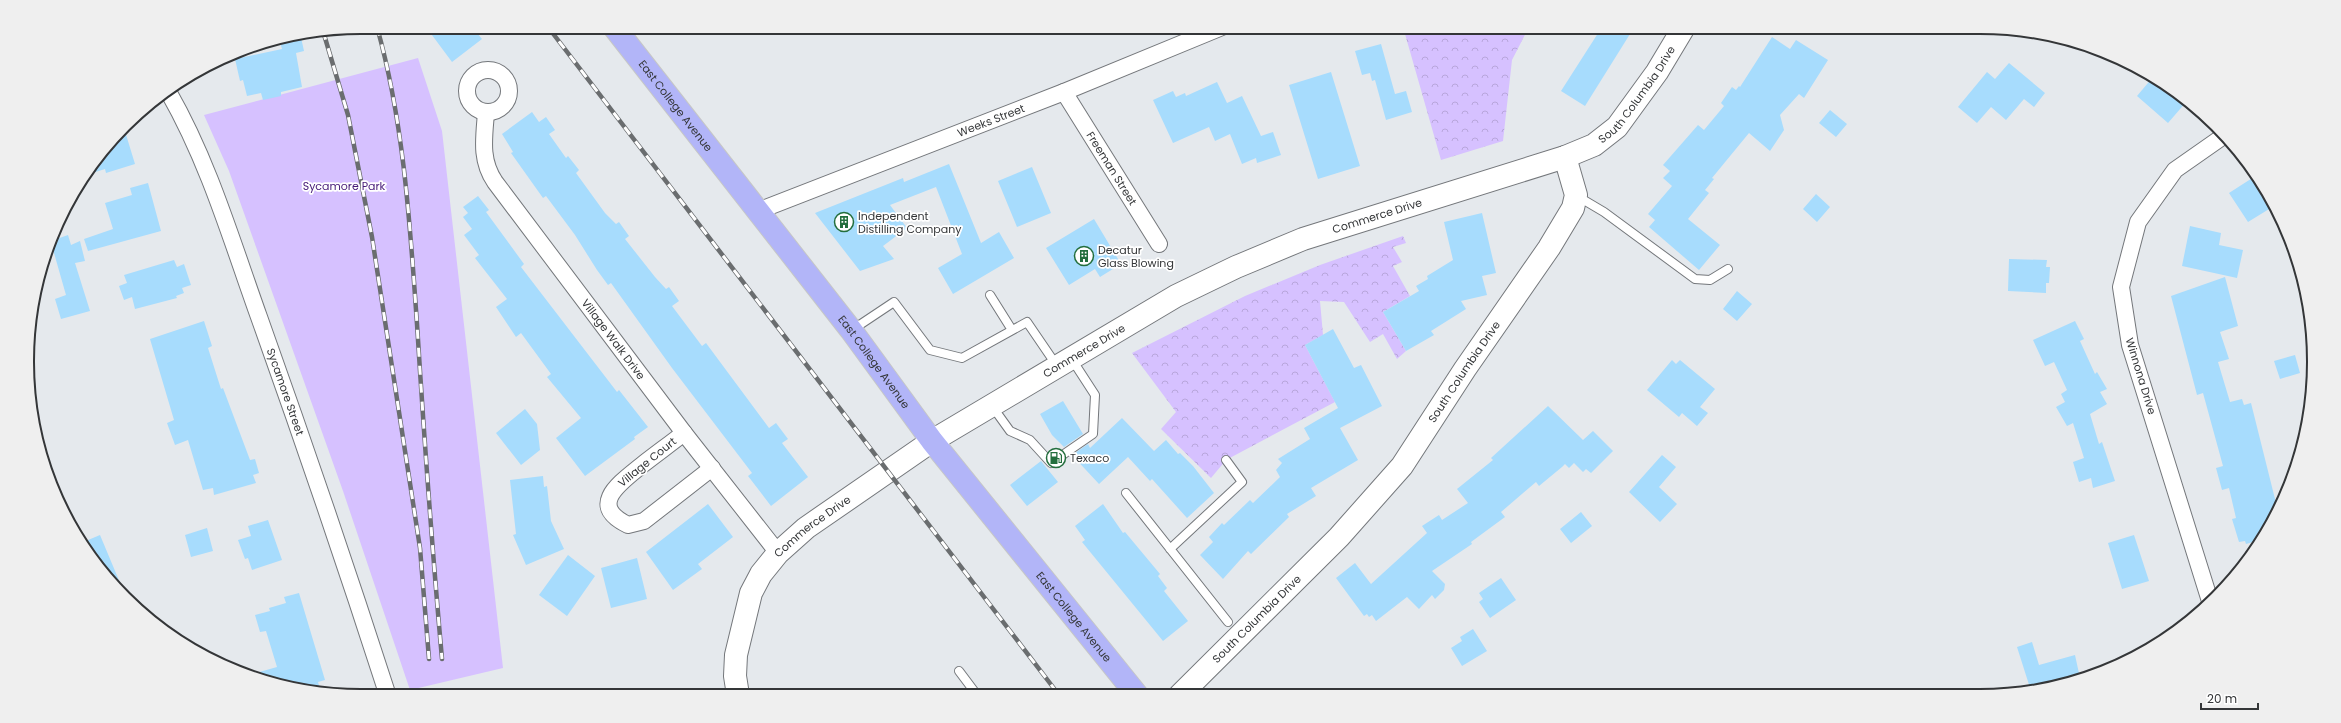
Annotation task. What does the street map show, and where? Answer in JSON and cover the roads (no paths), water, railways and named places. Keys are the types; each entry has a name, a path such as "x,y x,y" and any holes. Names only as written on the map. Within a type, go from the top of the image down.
{"main road":[{"name":"East College Avenue","path":"619,34 851,330 932,442 1132,689"},
{"name":"South Columbia Drive","path":"1565,157 1594,145 1617,127 1657,72 1680,34"},
{"path":"1565,157 1576,195"},
{"name":"Commerce Drive","path":"737,689 735,662 740,633 751,593 760,574 778,553 806,528 932,442 1176,296 1303,239 1565,157"},
{"name":"South Columbia Drive","path":"1186,689 1339,537 1394,476 1549,248 1573,208 1576,195"}],"street":[{"name":"Weeks Street","path":"758,211 1064,92 1205,34"},
{"name":"Freeman Street","path":"1064,92 1159,244"},
{"name":"Sycamore Street","path":"171,96 184,121 215,193 313,470 386,689"},
{"name":"Village Walk Drive","path":"486,113 483,152 488,172 684,433 778,553"},
{"name":"Winnona Drive","path":"2208,596 2130,345 2122,287 2138,222 2175,170 2220,139"},
{"name":"Village Court","path":"684,433 616,486 609,499 609,507 616,519 628,525 644,521 712,468"}],"lane":[{"path":"1576,195 1604,212 1695,279 1710,280 1728,269"},
{"path":"990,295 1012,330"},
{"path":"851,330 894,302 930,350 962,358 1027,322 1095,395 1093,434 1051,463 1030,440 1010,431 992,405"},
{"path":"1170,549 1242,482 1226,460"},
{"path":"1126,493 1228,622"},
{"path":"959,671 973,689"}],"railway":[{"path":"379,34 394,100 400,137 408,212 428,492 442,659"},
{"path":"553,34 1054,689"},
{"path":"325,36 348,115 372,237 420,548 429,659"}],"place":[{"name":"Independent Distilling Company","path":"844,222"},
{"name":"Decatur Glass Blowing","path":"1084,256"},
{"name":"Texaco","path":"1056,458"}],"park label":[{"name":"Sycamore Park","path":"344,186"}]}
